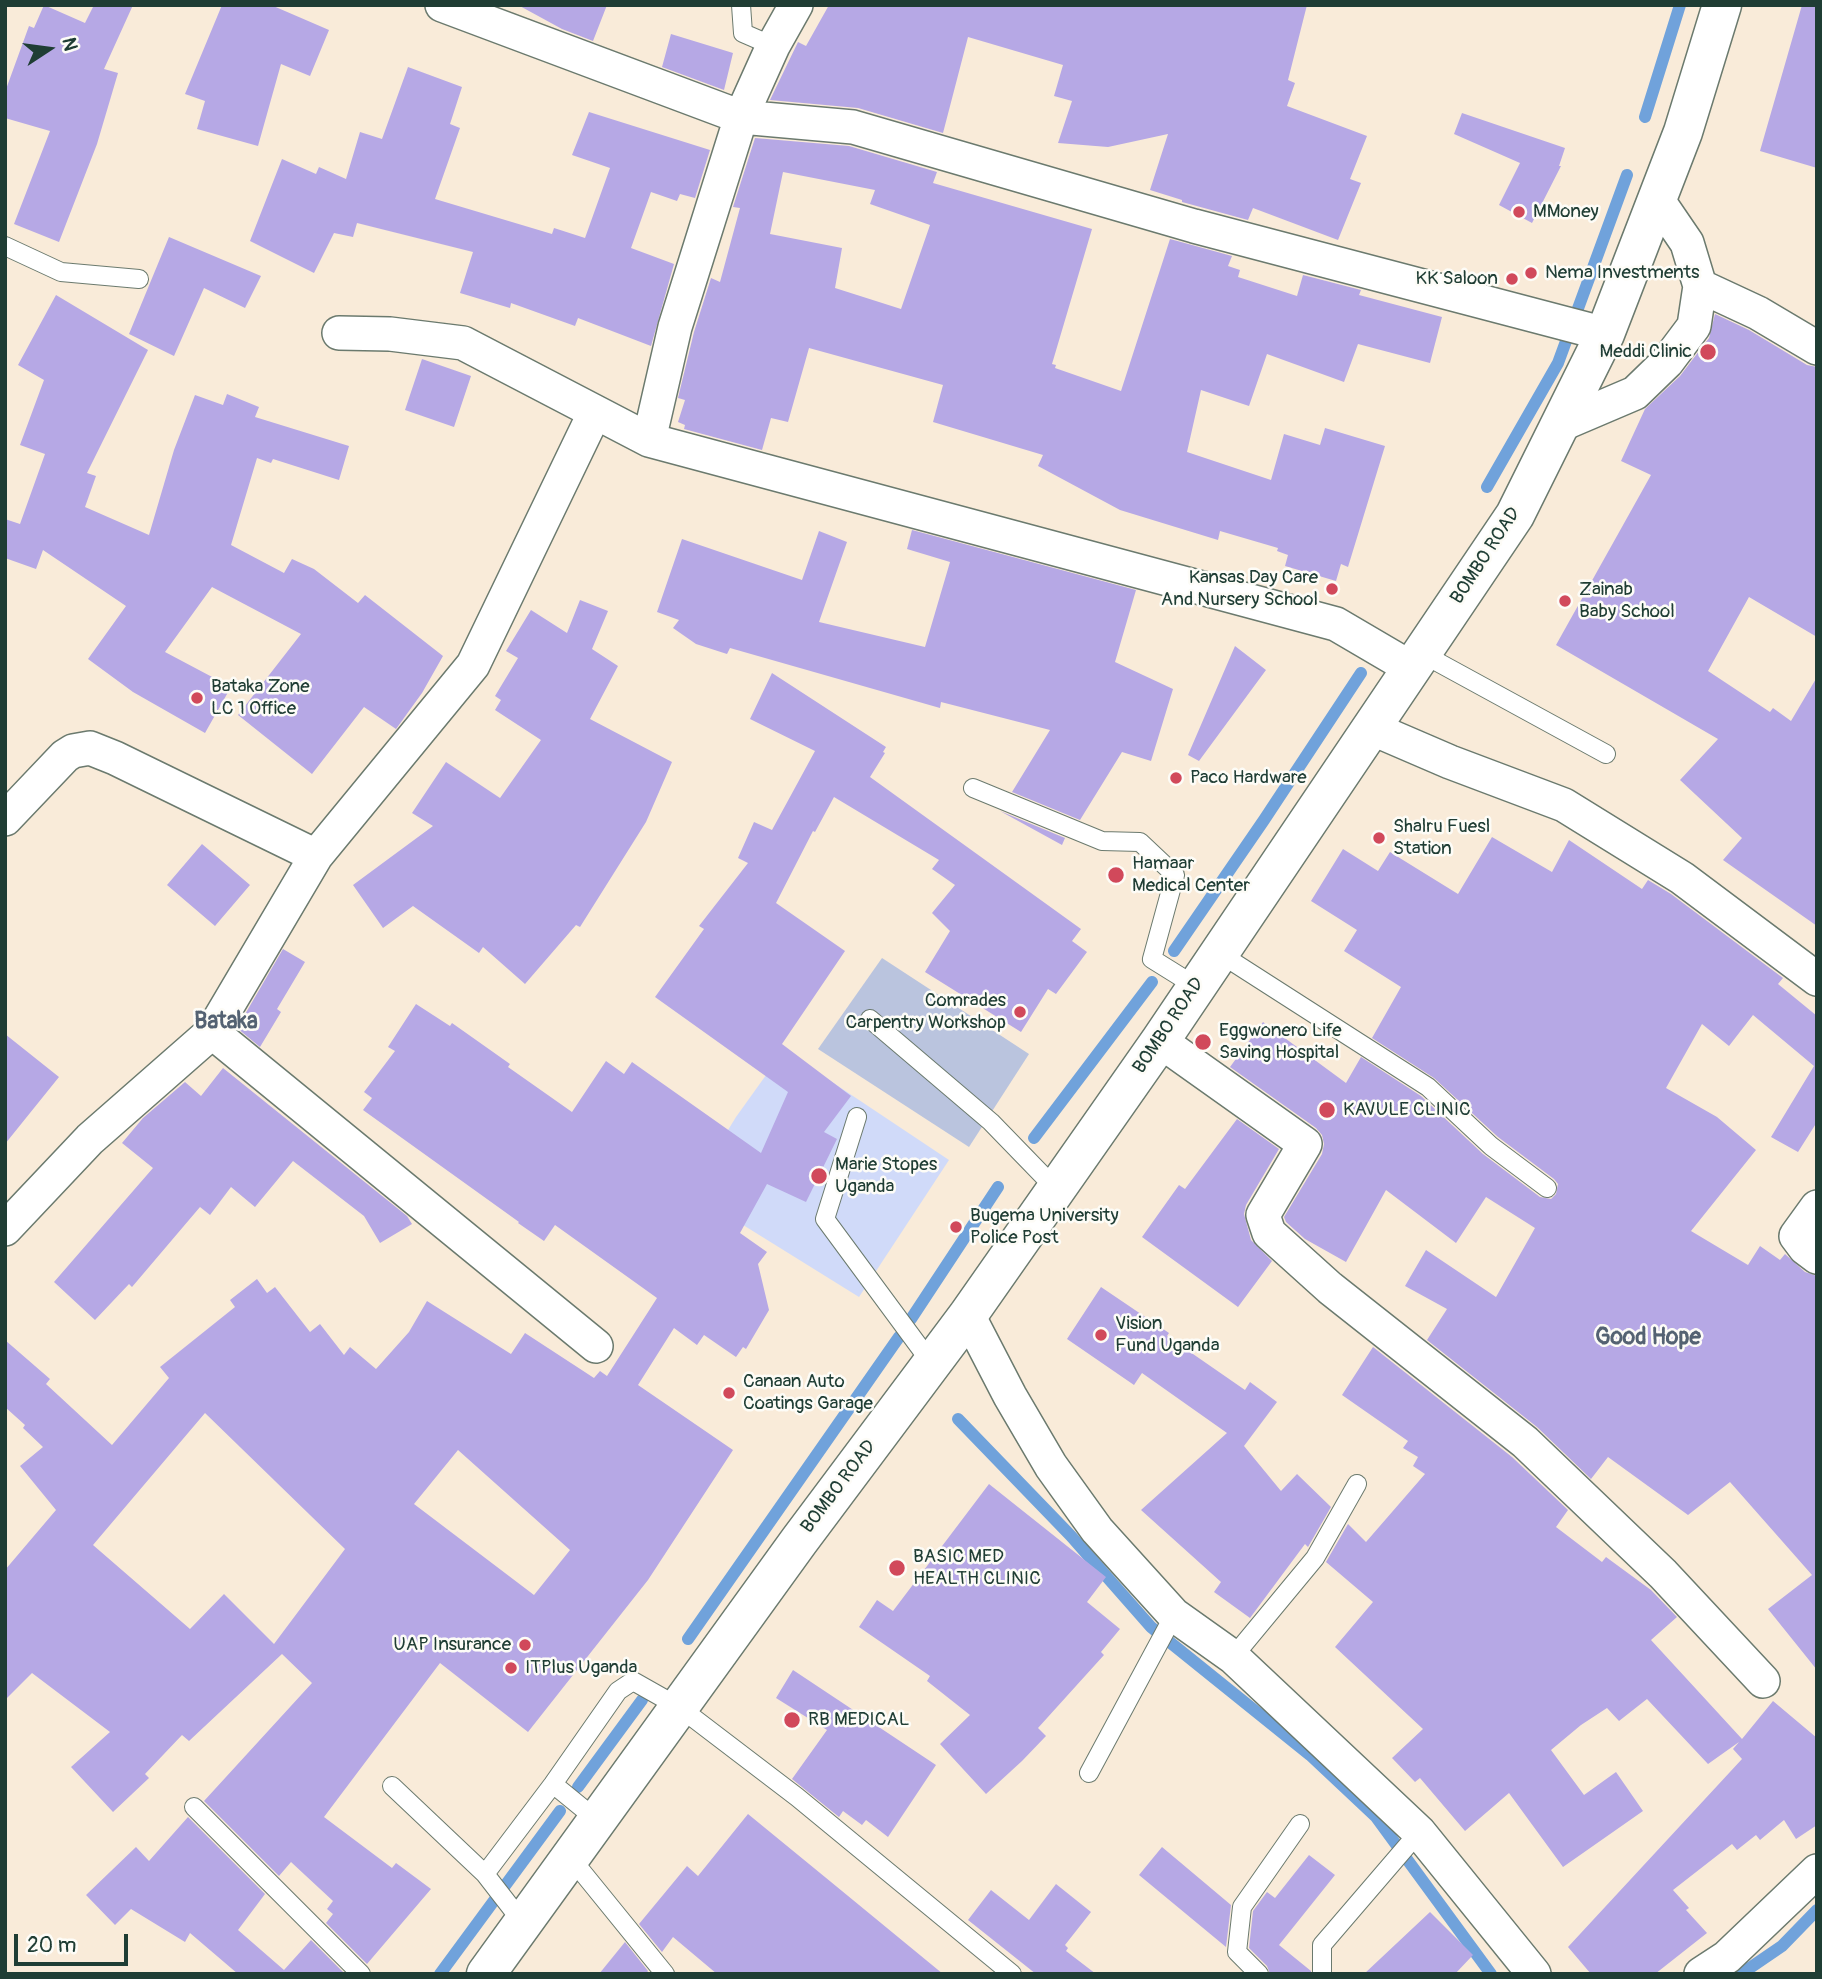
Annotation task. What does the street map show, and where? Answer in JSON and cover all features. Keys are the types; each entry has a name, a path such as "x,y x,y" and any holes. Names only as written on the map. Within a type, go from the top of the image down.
{"main road":[{"name":"BOMBO ROAD","path":"485,1974 968,1315 1197,987 1515,514 1605,334 1684,132 1722,5"}],"street":[{"path":"442,5 741,117 853,127 1194,226 1605,334"},
{"path":"649,440 676,327 741,117 773,46 796,5"},
{"path":"1560,425 1635,393 1667,362 1694,326 1700,286 1687,243 1657,200"},
{"path":"1700,286 1758,313 1817,348"},
{"path":"339,333 390,334 463,343 649,440 1336,624 1416,661"},
{"path":"5,1229 90,1139 212,1032 316,856 473,665 595,412"},
{"path":"1371,728 1450,762 1564,805 1682,878 1817,979"},
{"path":"5,819 65,756 73,751 90,748 316,856"},
{"path":"212,1032 596,1346"},
{"path":"1160,1041 1305,1144 1263,1215 1269,1233 1330,1288 1525,1441 1663,1574 1763,1681"},
{"path":"1817,1207 1796,1236 1817,1258"},
{"path":"968,1315 1010,1396 1051,1466 1097,1530 1174,1615 1233,1657 1419,1832 1534,1974"},
{"path":"1701,1974 1727,1957 1817,1871"}],"lane":[{"path":"741,5 743,33 773,46"},
{"path":"5,246 61,272 139,279"},
{"path":"1416,661 1606,754"},
{"path":"972,788 1102,841 1140,842 1175,874 1152,959 1197,987"},
{"path":"1219,953 1429,1087 1491,1146 1548,1188"},
{"path":"870,1019 991,1122 1056,1189"},
{"path":"857,1117 825,1219 932,1364"},
{"path":"1233,1657 1315,1558 1357,1484"},
{"path":"1089,1773 1174,1615"},
{"path":"485,1874 618,1691 633,1681 679,1707 797,1797 1012,1974"},
{"path":"553,1784 597,1821"},
{"path":"392,1786 485,1874 523,1923"},
{"path":"194,1807 361,1974"},
{"path":"1259,1974 1237,1952 1242,1907 1300,1825"},
{"path":"1322,1974 1322,1945 1419,1832"},
{"path":"570,1857 665,1974"}],"shaded area":[{"path":"882,958 1029,1054 969,1147 818,1049"},
{"name":"Marie Stopes Uganda","path":"784,1050 949,1160 859,1297 690,1192 736,1117"}],"building":[{"path":"44,5 85,23 94,5 133,5 104,69 118,73 97,144 59,242 14,224 50,131 5,118 5,92 29,26 34,28"},
{"path":"222,5 271,5 329,30 310,76 281,64 258,146 197,129 205,101 185,94"},
{"path":"518,5 607,5 593,41 562,29"},
{"path":"829,5 1307,5 1288,80 1295,83 1287,106 1367,136 1350,179 1361,183 1338,240 1253,208 1248,220 1182,202 1150,190 1168,134 1108,147 1058,143 1072,101 1054,96 1063,65 968,37 943,133 858,108 770,100 798,42 806,46"},
{"path":"1802,5 1817,5 1817,168 1760,151"},
{"path":"671,34 733,53 724,90 662,67"},
{"path":"408,67 462,87 450,124 460,128 435,199 552,234 554,228 585,238 610,168 572,155 589,112 710,150 695,198 680,194 677,201 651,192 631,248 674,264 651,346 578,318 575,326 511,303 510,308 460,293 473,252 357,223 353,237 334,233 314,273 250,241 282,159 316,174 319,167 346,179 360,132 382,139"},
{"path":"1462,113 1565,148 1561,166 1532,223 1499,205 1520,163 1454,134"},
{"path":"755,138 849,146 937,172 933,183 1092,229 1052,364 1056,365 1055,368 1121,391 1170,239 1232,256 1228,266 1240,270 1238,277 1297,296 1303,275 1361,290 1359,295 1442,317 1430,363 1358,344 1344,382 1267,354 1249,406 1201,390 1187,452 1271,480 1284,434 1320,445 1325,428 1385,446 1348,567 1341,564 1336,581 1285,566 1288,555 1277,551 1278,548 1220,531 1218,540 1120,510 1038,466 1043,455 933,422 943,385 809,348 788,422 771,418 762,450 684,429 685,425 678,422 685,400 678,398 711,278 720,282 740,208 733,207","holes":["783,172 875,190 870,204 930,225 901,309 835,288 842,248 770,234"]},
{"path":"169,237 261,276 245,308 204,288 174,356 129,334"},
{"path":"56,295 148,350 87,473 96,476 85,507 149,535 174,450 195,395 223,405 227,394 259,407 255,417 349,446 339,480 273,459 271,463 257,458 231,545 284,573 292,559 314,569 358,603 365,595 443,656 422,693 396,729 364,707 312,774 238,715 301,634 212,587 165,652 231,687 205,733 133,692 88,659 126,606 43,550 36,569 5,558 5,519 20,524 45,454 20,445 44,380 18,365"},
{"path":"1715,314 1749,330 1807,365 1817,367 1817,637 1749,597 1708,671 1770,712 1773,708 1791,721 1817,677 1817,926 1723,860 1742,838 1680,780 1718,739 1556,645 1651,475 1621,461 1645,409 1680,376 1709,338"},
{"path":"422,359 471,376 454,427 405,410"},
{"path":"912,530 1136,590 1115,662 1173,689 1151,761 1122,752 1080,820 1012,792 1050,730 941,702 940,708 730,648 727,654 696,644 673,628 679,620 657,612 682,539 802,580 819,531 847,542 819,622 925,647 950,562 907,549"},
{"path":"580,600 608,611 592,649 618,666 590,719 672,762 646,822 580,927 576,925 525,984 483,947 479,953 413,906 383,928 353,885 433,826 412,813 446,762 500,798 541,740 495,710 501,700 495,696 518,658 506,651 531,610 567,633"},
{"path":"1235,646 1266,670 1199,761 1188,755"},
{"path":"772,673 886,747 870,777 1081,929 1072,941 1087,952 1056,994 1048,989 1021,1032 925,972 950,931 932,913 955,885 932,869 939,860 834,797 815,832 813,831 776,903 845,951 782,1044 851,1096 824,1132 837,1139 806,1202 767,1184 740,1233 767,1252 758,1264 769,1310 746,1349 743,1347 736,1357 704,1335 697,1345 674,1328 638,1385 733,1450 648,1580 528,1732 440,1663 324,1817 392,1868 396,1863 431,1889 367,1964 326,1923 333,1914 327,1909 333,1901 291,1862 279,1876 204,1801 312,1683 282,1654 189,1741 182,1735 145,1774 149,1778 113,1812 71,1767 110,1732 32,1673 5,1700 5,1570 56,1510 20,1466 43,1447 23,1428 25,1425 5,1407 5,1340 50,1379 46,1384 112,1445 169,1378 160,1367 235,1307 230,1300 257,1279 267,1293 275,1287 310,1332 320,1324 344,1355 350,1347 376,1369 409,1332 427,1301 511,1354 525,1333 594,1378 600,1371 607,1376 657,1298 555,1225 544,1241 518,1223 363,1110 372,1098 364,1092 395,1051 388,1047 416,1004 450,1026 452,1023 572,1112 606,1061 624,1074 632,1062 761,1153 788,1092 655,997 704,929 699,926 748,863 738,858 754,822 772,830 815,751 750,719","holes":["205,1413 345,1549 274,1644 224,1594 190,1629 93,1545","458,1450 570,1550 534,1595 414,1504"]},
{"path":"1000,811 1065,838 1062,845"},
{"path":"1492,837 1552,872 1569,840 1642,889 1648,880 1671,894 1783,978 1778,984 1817,1016 1817,1122 1798,1152 1771,1137 1814,1066 1753,1015 1729,1046 1702,1024 1666,1088 1717,1117 1756,1150 1691,1231 1748,1265 1760,1246 1780,1260 1785,1254 1805,1272 1817,1276 1817,1670 1768,1609 1812,1575 1730,1482 1688,1515 1608,1457 1591,1479 1537,1427 1427,1340 1447,1309 1405,1286 1426,1250 1496,1297 1535,1228 1486,1197 1456,1243 1386,1190 1346,1262 1305,1239 1284,1217 1322,1154 1324,1144 1322,1135 1316,1128 1230,1067 1263,1022 1346,1083 1361,1057 1421,1096 1483,1154 1540,1197 1551,1199 1556,1194 1558,1184 1554,1179 1498,1137 1434,1078 1372,1038 1401,987 1344,951 1357,930 1311,901 1343,849 1378,871 1390,852 1458,894"},
{"path":"202,844 250,885 215,926 167,885"},
{"path":"283,949 305,962 277,1009 281,1012 260,1047 237,1028"},
{"path":"5,1034 59,1077 5,1144"},
{"path":"223,1068 407,1216 412,1224 380,1243 364,1216 293,1161 255,1207 231,1187 210,1215 200,1207 132,1287 129,1284 95,1320 54,1282 153,1168 122,1143 143,1118 185,1082 201,1096"},
{"path":"1237,1119 1279,1149 1246,1205 1244,1214 1251,1240 1272,1261 1238,1307 1142,1237 1179,1185 1185,1189"},
{"path":"1101,1287 1169,1333 1167,1336 1245,1390 1250,1382 1277,1402 1244,1446 1281,1491 1297,1474 1331,1507 1308,1547 1305,1544 1250,1618 1214,1592 1221,1582 1141,1510 1227,1433 1142,1373 1134,1385 1067,1339"},
{"path":"1373,1347 1512,1457 1568,1510 1556,1527 1602,1562 1606,1557 1651,1590 1677,1617 1651,1640 1742,1739 1773,1701 1817,1738 1817,1825 1796,1839 1784,1820 1760,1840 1756,1835 1737,1850 1732,1844 1673,1890 1689,1908 1686,1910 1707,1933 1655,1974 1591,1974 1568,1947 1742,1759 1733,1749 1739,1742 1708,1764 1647,1699 1619,1721 1607,1708 1581,1725 1551,1750 1584,1795 1616,1772 1643,1811 1563,1867 1509,1793 1465,1831 1420,1778 1415,1782 1392,1758 1423,1729 1335,1647 1373,1602 1326,1562 1348,1524 1366,1542 1425,1474 1413,1466 1418,1457 1403,1448 1408,1441 1342,1395"},
{"path":"989,1484 1106,1577 1087,1602 1120,1629 1101,1652 1104,1655 1038,1728 1046,1736 986,1794 940,1744 970,1715 927,1681 930,1676 859,1627 877,1600 893,1611"},
{"path":"793,1670 936,1765 888,1837 866,1820 862,1825 843,1811 839,1817 792,1779 827,1730 776,1698"},
{"path":"748,1814 943,1974 717,1974 673,1937 662,1952 639,1924 687,1866 698,1876"},
{"path":"188,1817 265,1894 238,1930 284,1970 311,1940 345,1974 238,1974 190,1933 185,1942 131,1909 115,1925 86,1895 136,1847 149,1861"},
{"path":"1162,1847 1231,1905 1226,1947 1139,1875"},
{"path":"1309,1855 1335,1875 1279,1945 1311,1971 1311,1974 1270,1974 1267,1966 1249,1948 1253,1911 1267,1892 1275,1898"},
{"path":"1056,1884 1091,1912 1065,1945 1068,1948 1066,1951 1096,1974 1036,1974 968,1920 991,1890 1029,1920"},
{"path":"1430,1912 1473,1955 1455,1974 1364,1974"},
{"path":"625,1942 648,1971 646,1974 599,1974"}],"waterway":[{"path":"1645,117 1680,5"},
{"path":"1487,487 1558,363 1627,175"},
{"path":"1174,951 1361,673"},
{"path":"1034,1138 1152,982"},
{"path":"911,1319 998,1187"},
{"path":"688,1639 899,1337"},
{"path":"958,1419 1071,1536 1151,1627 1310,1755 1376,1817 1491,1974"},
{"path":"578,1787 642,1700"},
{"path":"440,1974 560,1811"},
{"path":"1741,1974 1782,1946 1817,1910"}],"place":[{"name":"MMoney","path":"1519,212"},
{"name":"Nema Investments","path":"1531,273"},
{"name":"KK Saloon","path":"1512,279"},
{"name":"Meddi Clinic","path":"1708,352"},
{"name":"Kansas Day Care And Nursery School","path":"1332,589"},
{"name":"Zainab Baby School","path":"1565,601"},
{"name":"Bataka Zone LC 1 Office","path":"197,698"},
{"name":"Paco Hardware","path":"1176,778"},
{"name":"Shalru Fuesl Station","path":"1379,838"},
{"name":"Hamaar Medical Center","path":"1116,875"},
{"name":"Comrades Carpentry Workshop","path":"1020,1012"},
{"name":"Eggwonero Life Saving Hospital","path":"1203,1042"},
{"name":"KAVULE CLINIC","path":"1327,1110"},
{"name":"Marie Stopes Uganda","path":"819,1176"},
{"name":"Bugema University Police Post","path":"956,1227"},
{"name":"Vision Fund Uganda","path":"1101,1335"},
{"name":"Canaan Auto Coatings Garage","path":"729,1393"},
{"name":"BASIC MED HEALTH CLINIC","path":"897,1568"},
{"name":"UAP Insurance","path":"525,1645"},
{"name":"ITPlus Uganda","path":"511,1668"},
{"name":"RB MEDICAL","path":"792,1720"}],"district":[{"name":"Bataka","path":"226,1022"},
{"name":"Good Hope","path":"1648,1338"}]}
